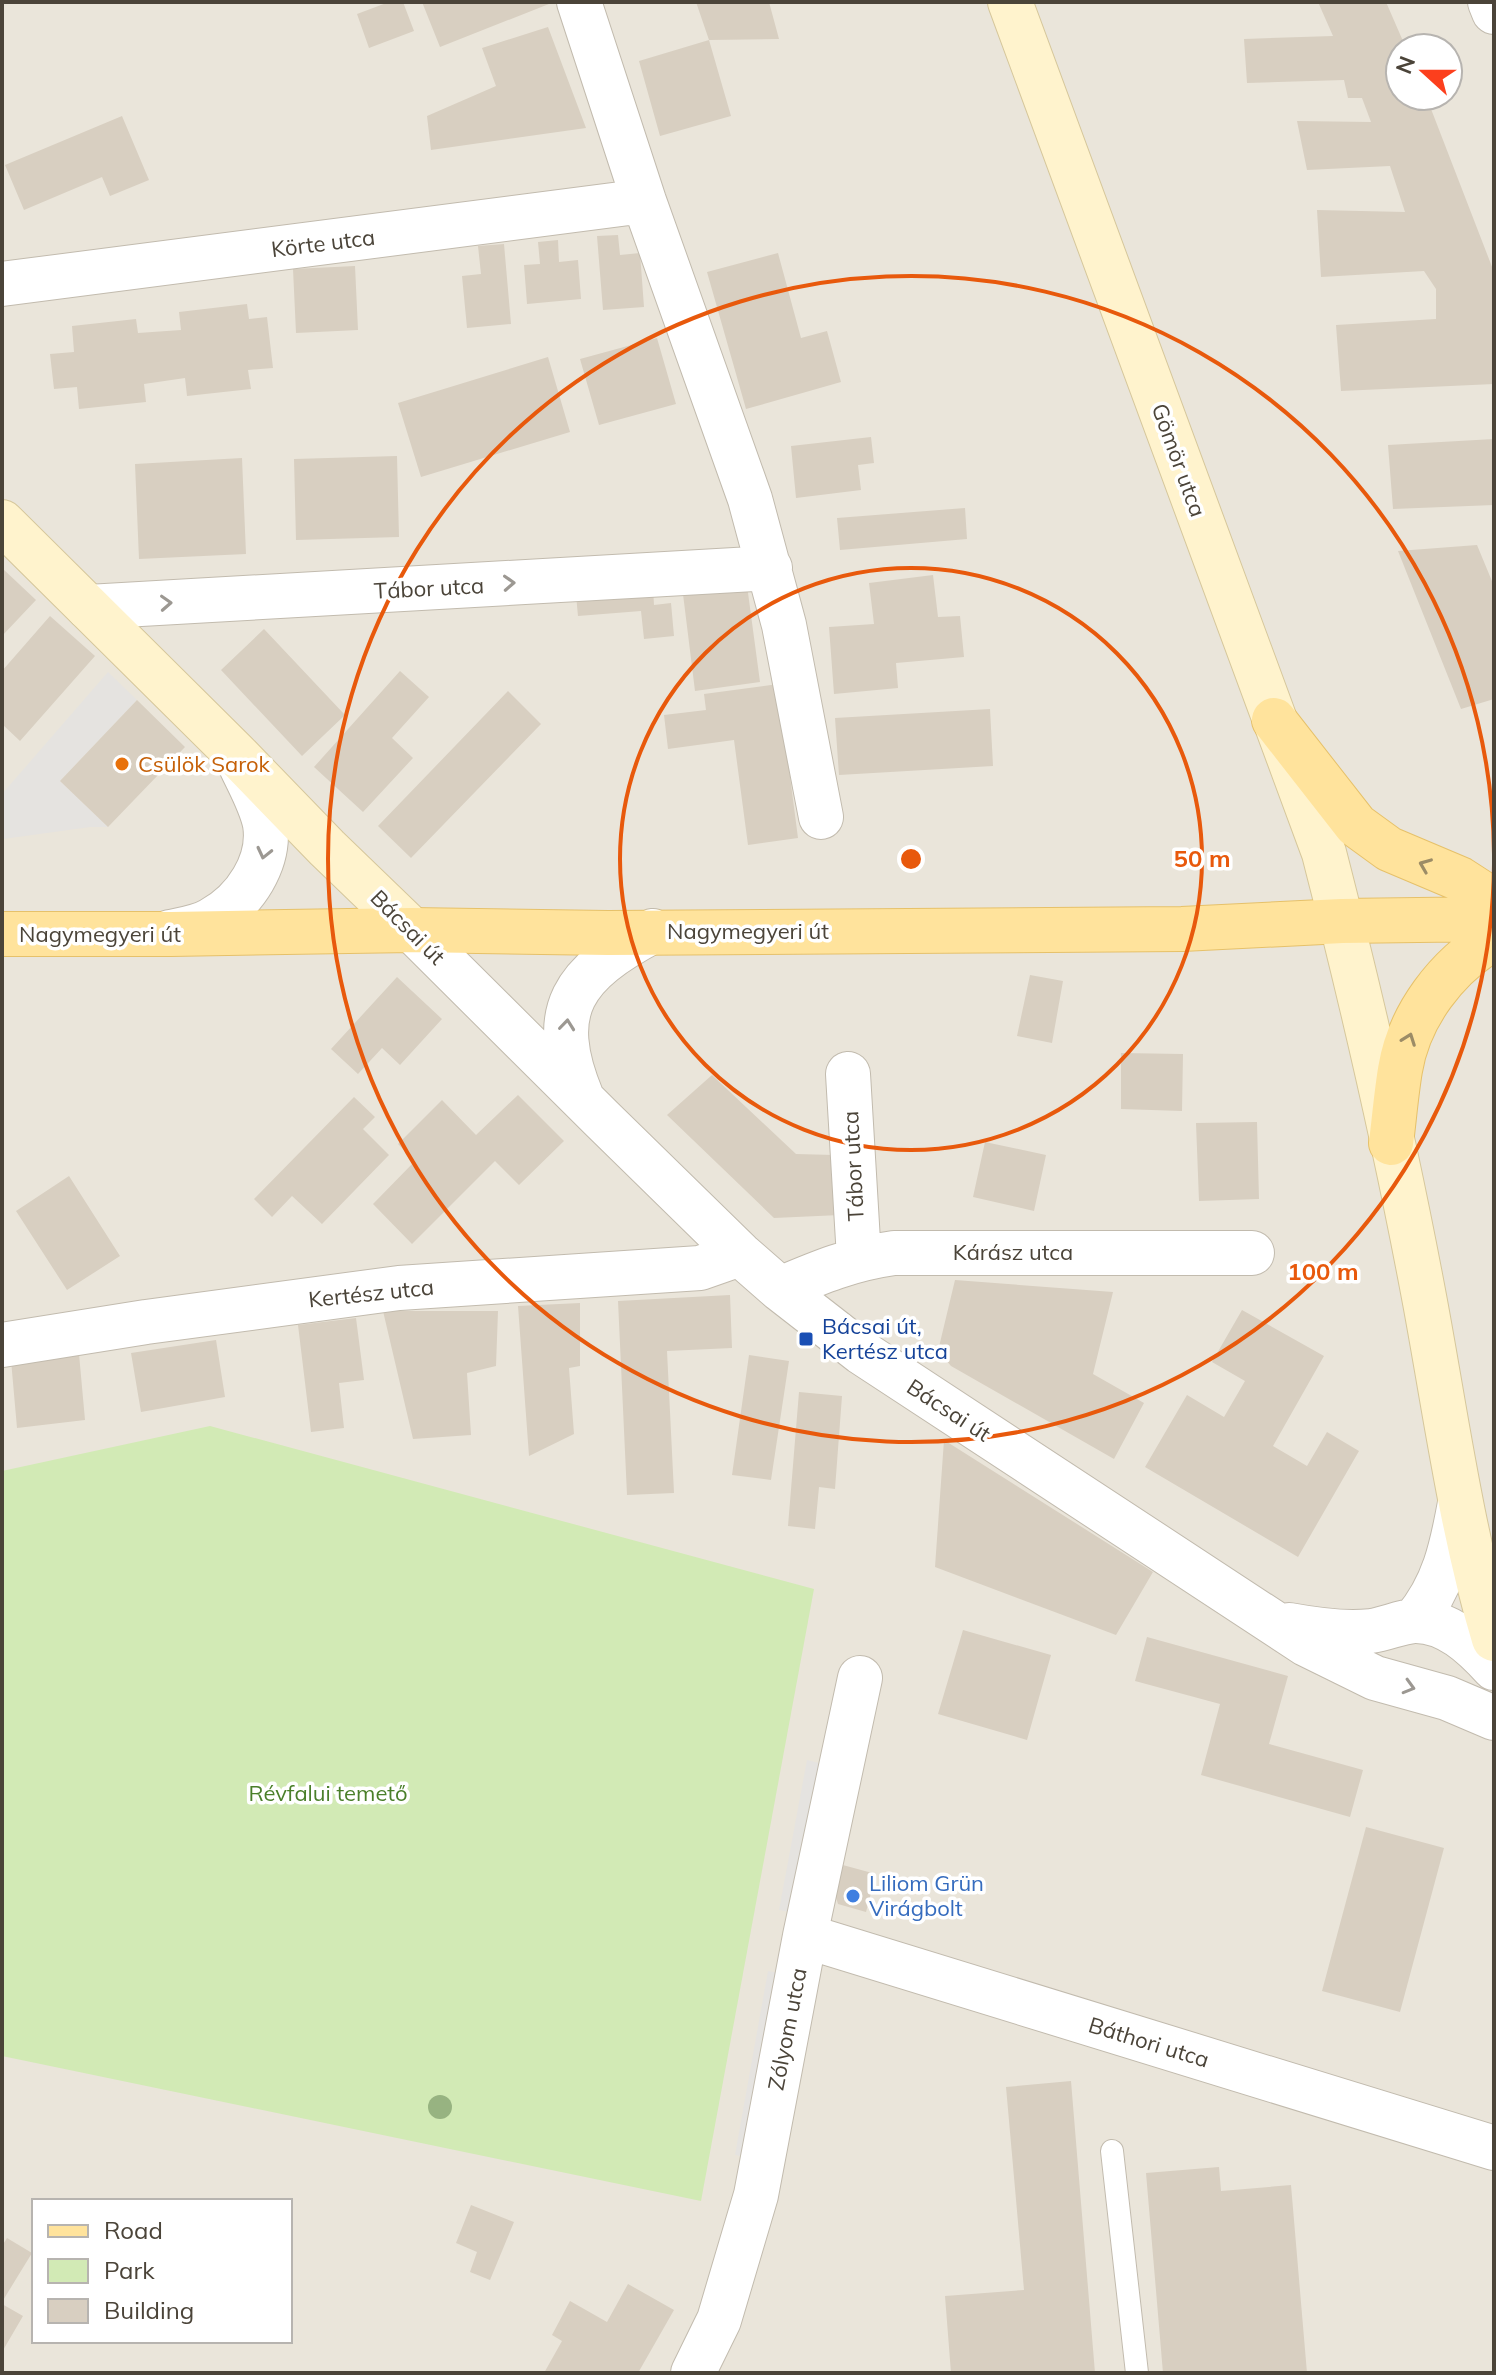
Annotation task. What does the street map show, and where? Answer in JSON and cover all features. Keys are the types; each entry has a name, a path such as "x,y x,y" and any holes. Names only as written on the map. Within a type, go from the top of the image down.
{"main road":[{"path":"1274,720 1356,825 1389,849 1460,879 1494,901"},
{"name":"Nagymegyeri út","path":"2,934 1182,929 1342,921 1494,919"},
{"path":"1391,1143 1400,1067 1411,1033 1425,1005 1462,960 1494,938"}],"street":[{"path":"579,2 644,201 750,499 784,625 821,817"},
{"name":"Gömör utca","path":"1010,2 1324,853 1342,921 1424,1299 1477,1583 1494,1639"},
{"path":"1490,2 1494,12"},
{"name":"Körte utca","path":"2,284 644,201"},
{"name":"Bácsai út","path":"2,522 235,753 316,838 740,1254 780,1289 872,1360 1340,1663 1375,1678 1447,1698 1494,1718"},
{"name":"Tábor utca","path":"88,607 770,568"},
{"name":"Bácsai út","path":"160,934 192,928 212,920 233,905 261,865 267,841 264,820 235,753"},
{"name":"Bácsai út","path":"582,1100 565,1042 569,1007 589,974 625,946 653,931"},
{"name":"Tábor utca","path":"848,1074 859,1258"},
{"name":"Kárász utca","path":"780,1289 829,1267 859,1258 930,1252 1252,1253"},
{"name":"Kertész utca","path":"2,1345 161,1319 399,1288 700,1268 740,1254"},
{"path":"1414,1621 1427,1606 1444,1571 1451,1552 1460,1503"},
{"name":"Bácsai út","path":"1271,1621 1309,1629 1348,1632 1370,1631 1414,1621 1447,1629 1479,1651 1494,1668"},
{"name":"Zólyom utca","path":"693,2373 719,2320 756,2195 805,1936 860,1678"},
{"name":"Báthori utca","path":"805,1936 1494,2148"}],"lane":[{"path":"1112,2151 1137,2373"}],"shaded area":[{"path":"2,2 1494,2 1494,2373 2,2373"},
{"path":"108,672 137,700 60,781 108,827 3,839 2,794"},
{"path":"807,1760 823,1764 794,1913 779,1910"},
{"path":"768,1971 785,1974 751,2158 735,2155"}],"green space":[{"name":"Révfalui temető","path":"210,1426 814,1589 701,2201 2,2056 2,1471"}],"building":[{"path":"389,2 403,2 414,31 369,48 357,14"},
{"path":"422,2 554,2 440,47"},
{"path":"696,2 769,2 779,39 709,40"},
{"path":"1318,2 1386,2 1399,32 1384,32 1384,112 1432,112 1494,272 1494,384 1341,391 1336,325 1436,319 1436,289 1424,271 1321,277 1317,210 1405,212 1390,166 1307,170 1297,121 1371,122 1362,98 1348,98 1344,80 1247,83 1244,39 1333,36"},
{"path":"548,27 586,128 431,150 427,116 496,86 482,48"},
{"path":"709,40 731,116 660,136 639,61"},
{"path":"122,116 149,180 110,196 102,177 24,210 5,165"},
{"path":"618,235 620,255 640,253 644,307 603,310 597,236"},
{"path":"558,240 559,262 578,260 581,299 527,304 524,265 540,264 538,242"},
{"path":"504,244 511,324 467,328 462,276 481,274 478,246"},
{"path":"778,253 801,338 827,331 841,382 746,409 707,272"},
{"path":"355,266 358,330 296,333 293,269"},
{"path":"247,304 249,319 267,317 273,368 248,370 251,389 187,396 185,378 144,384 146,402 79,409 77,387 54,389 50,354 74,352 72,326 136,319 138,333 181,330 179,312"},
{"path":"657,338 676,404 599,425 580,359"},
{"path":"548,357 570,432 421,477 398,403"},
{"path":"871,437 874,463 858,465 861,490 796,498 791,446"},
{"path":"1494,439 1494,505 1393,509 1388,445"},
{"path":"397,456 399,537 296,540 294,459"},
{"path":"242,458 246,554 139,559 135,464"},
{"path":"965,508 967,539 840,550 837,518"},
{"path":"1477,545 1494,586 1494,699 1461,709 1398,551"},
{"path":"2,568 36,600 2,636"},
{"path":"933,575 938,617 960,616 964,657 896,663 898,688 834,694 829,627 874,624 869,583"},
{"path":"746,578 760,682 695,691 682,586"},
{"path":"653,588 654,605 671,603 674,636 644,639 641,611 578,616 576,595"},
{"path":"50,616 95,656 20,741 2,724 2,671"},
{"path":"264,629 345,715 302,756 221,670"},
{"path":"400,671 429,697 392,738 413,758 363,812 314,767"},
{"path":"778,684 798,838 748,845 734,740 668,749 664,715 706,710 704,694"},
{"path":"508,691 541,724 411,858 378,826"},
{"name":"Csülök Sarok","path":"137,700 185,747 108,827 60,781"},
{"path":"990,709 993,766 839,775 835,718"},
{"path":"1030,975 1063,981 1052,1043 1017,1036"},
{"path":"397,977 442,1019 400,1065 382,1048 358,1074 331,1049"},
{"path":"1121,1053 1183,1054 1182,1111 1121,1109"},
{"path":"712,1075 796,1154 834,1155 840,1215 774,1218 667,1115"},
{"path":"518,1095 564,1141 519,1185 495,1161 412,1244 373,1204 415,1161 398,1144 442,1100 476,1135"},
{"path":"354,1097 375,1117 363,1129 389,1155 322,1224 292,1196 272,1217 254,1199"},
{"path":"1257,1122 1259,1199 1199,1201 1196,1123"},
{"path":"985,1142 1046,1155 1034,1211 973,1197"},
{"path":"69,1176 120,1256 67,1290 16,1211"},
{"path":"955,1280 1113,1292 1093,1374 1144,1403 1114,1459 951,1366 938,1351"},
{"path":"730,1295 732,1348 667,1351 674,1493 627,1495 618,1301"},
{"path":"580,1303 580,1366 569,1368 574,1434 529,1456 518,1306"},
{"path":"1242,1310 1324,1356 1273,1446 1307,1466 1327,1432 1359,1451 1298,1557 1145,1467 1187,1395 1224,1417 1245,1381 1212,1362"},
{"path":"383,1311 498,1311 496,1366 467,1373 471,1435 413,1439"},
{"path":"356,1318 364,1380 339,1383 344,1428 311,1432 298,1325"},
{"path":"216,1340 225,1397 141,1412 131,1353"},
{"path":"79,1354 85,1420 17,1428 11,1360"},
{"path":"749,1355 789,1361 771,1480 732,1475"},
{"path":"799,1392 842,1396 835,1489 819,1487 815,1529 788,1526"},
{"path":"944,1440 1153,1572 1116,1635 935,1567"},
{"path":"963,1630 1051,1655 1027,1740 938,1714"},
{"path":"1147,1637 1288,1676 1269,1744 1363,1770 1350,1817 1201,1775 1220,1704 1135,1681"},
{"path":"1366,1827 1444,1848 1400,2012 1322,1991"},
{"name":"Liliom Grün Virágbolt","path":"839,1864 876,1874 866,1912 838,1904 833,1888"},
{"path":"1071,2081 1095,2373 951,2373 945,2296 1024,2290 1006,2087"},
{"path":"1219,2167 1221,2191 1291,2185 1307,2373 1163,2373 1146,2173"},
{"path":"471,2205 514,2222 490,2280 470,2272 477,2252 456,2243"},
{"path":"7,2238 32,2253 2,2302 2,2246"},
{"path":"628,2284 674,2310 638,2373 544,2373 562,2341 552,2335 570,2301 607,2322"},
{"path":"2,2304 23,2316 2,2352"}],"place":[{"name":"Csülök Sarok","path":"122,764"},
{"name":"Bácsai út, Kertész utca","path":"806,1339"},
{"name":"Liliom Grün Virágbolt","path":"853,1896"}]}
